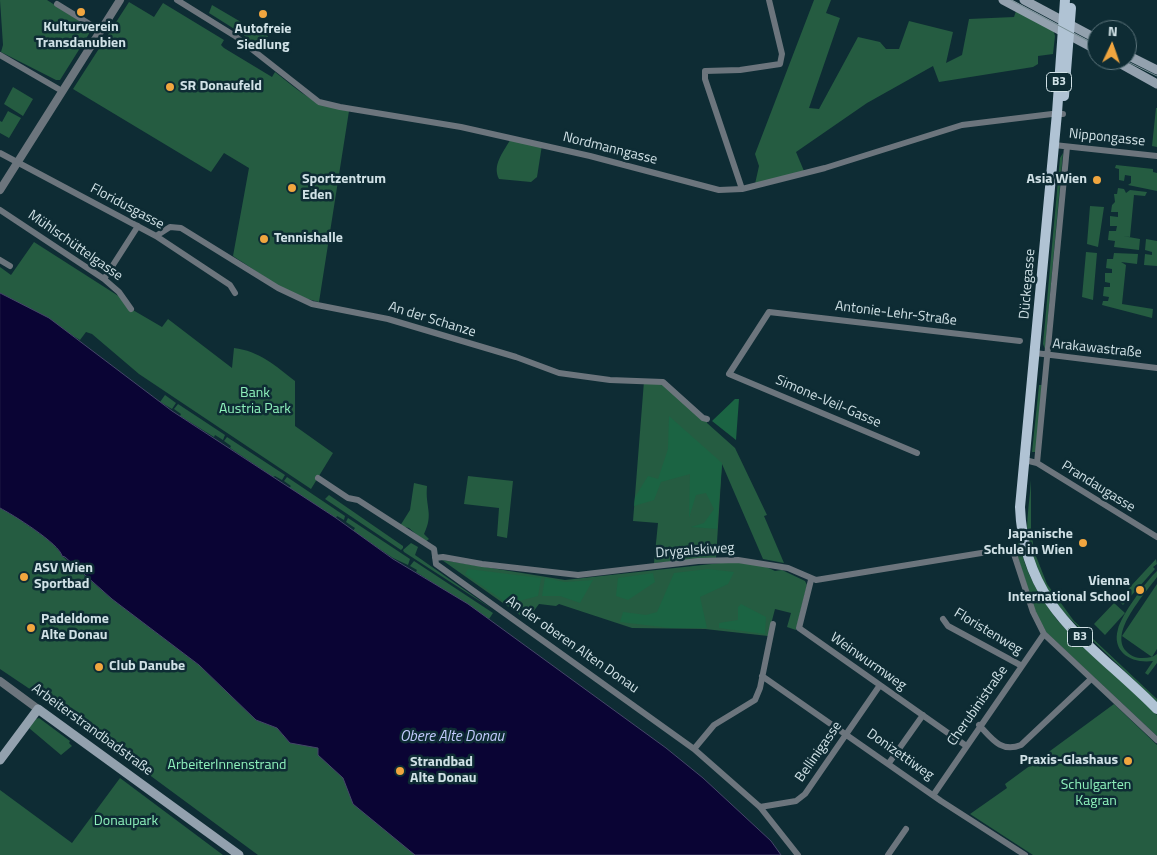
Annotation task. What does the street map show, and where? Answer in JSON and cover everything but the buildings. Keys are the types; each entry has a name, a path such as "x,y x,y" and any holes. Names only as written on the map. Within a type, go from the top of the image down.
{"main road":[{"path":"1002,0 1087,35"},
{"path":"1024,0 1087,43"},
{"name":"B3","path":"1065,0 1066,28"},
{"name":"B3","path":"1066,28 1072,0"},
{"name":"Dückegasse","path":"1027,548 1021,530 1020,506 1031,461 1060,146 1060,114 1066,28"},
{"path":"1137,60 1157,70"},
{"path":"1132,70 1157,84"},
{"name":"B3","path":"1027,548 1043,586 1068,620 1157,705"},
{"name":"B3","path":"1027,548 1040,588 1066,623 1157,710"},
{"path":"0,760 38,709"},
{"name":"Arbeiterstrandbadstraße","path":"38,709 239,855"}],"street":[{"path":"0,190 120,0"},
{"name":"Nordmanngasse","path":"177,0 235,36 319,102 461,127 590,156 708,188 742,189 825,168 962,125 1060,114"},
{"path":"742,189 705,78 706,70 740,70 780,64 782,54 769,0"},
{"path":"57,4 101,31"},
{"path":"1,56 62,91"},
{"name":"Nippongasse","path":"1060,146 1157,156"},
{"name":"Floridusgasse","path":"0,153 156,236 230,285 235,293"},
{"name":"Mühlschüttelgasse","path":"0,210 104,279 119,292 131,308"},
{"path":"104,279 138,226"},
{"name":"An der Schanze","path":"156,236 170,227 181,228 278,288 312,304 388,319 516,357 559,373 610,380 663,382 703,418 707,419"},
{"path":"0,260 10,266"},
{"name":"Antonie-Lehr-Straße","path":"729,374 769,312 1020,340"},
{"name":"Arakawastraße","path":"1041,354 1157,368"},
{"name":"Simone-Veil-Gasse","path":"729,374 917,453"},
{"name":"Prandaugasse","path":"1031,461 1157,537"},
{"name":"An der oberen Alten Donau","path":"318,478 348,498 358,500 434,549 436,564 694,749 760,807 798,855"},
{"path":"811,580 1012,548 1033,612 1044,634 1157,740"},
{"name":"Drygalskiweg","path":"435,558 444,557 482,564 578,574 711,560 738,560 788,568 811,580"},
{"name":"Weinwurmweg","path":"811,580 799,628 965,745"},
{"name":"Floristenweg","path":"943,619 948,626 1022,666"},
{"path":"694,749 714,725 755,700 760,688 773,624"},
{"name":"Cherubinistraße","path":"934,794 965,745 1044,634"},
{"name":"Donizettiweg","path":"762,676 1025,855"},
{"path":"980,725 997,744 1012,748 1020,745 1091,679"},
{"name":"Arbeiterstrandbadstraße","path":"0,681 38,709"},
{"name":"Bellinigasse","path":"760,807 796,800 805,794 880,685"},
{"path":"889,763 923,715"},
{"path":"888,855 906,830"}],"green space":[{"path":"0,0 47,0 92,29 60,80 56,80 1,52 3,45"},
{"path":"814,0 831,0 826,13 840,18 809,108 819,109 858,37 880,42 886,49 899,49 909,21 953,32 946,63 962,55 969,19 1014,17 1016,11 1053,29 1055,36 1053,54 1038,56 1038,64 1033,67 939,82 933,66 867,103 796,152 804,171 755,184 759,166 755,154"},
{"path":"129,2 154,17 163,3 224,40 221,45 224,48 272,77 275,72 309,98 337,109 349,111 319,302 285,289 233,256 249,168 224,153 211,172 73,89"},
{"path":"212,5 241,22 236,30 209,13"},
{"path":"246,25 268,36 260,48 241,33"},
{"path":"13,87 33,99 23,116 4,104"},
{"path":"1157,108 1157,147 1152,146"},
{"path":"8,111 21,118 9,138 0,133 0,121 2,122"},
{"path":"510,140 542,145 537,177 531,182 499,179 497,174 498,164"},
{"path":"1063,153 1045,349 1043,344 1060,158"},
{"path":"1116,165 1153,169 1153,172 1157,173 1157,191 1128,185 1131,183 1131,176 1125,175 1124,181 1119,180 1119,169 1115,168"},
{"path":"1118,188 1124,189 1126,193 1130,190 1147,192 1145,196 1134,195 1130,237 1123,236 1140,239 1139,250 1114,247 1115,241 1108,240 1109,231 1116,231 1117,226 1110,226 1110,216 1118,217 1118,212 1111,212 1112,205 1115,202 1114,194 1117,194"},
{"path":"1090,206 1104,207 1098,247 1087,244"},
{"path":"1146,239 1157,241 1157,266 1144,265 1145,254 1152,255 1152,252 1145,250"},
{"name":"Bank Austria Park","path":"34,242 120,297 126,306 162,327 168,319 232,368 234,348 251,352 267,360 295,381 295,426 333,453 311,489 139,374 92,334 86,332 80,340 0,293 0,267 11,275"},
{"path":"1086,252 1097,253 1093,300 1082,297"},
{"path":"1114,253 1138,254 1137,264 1121,262 1126,265 1122,304 1153,309 1152,318 1102,305 1103,301 1108,301 1109,297 1103,296 1104,287 1110,287 1110,283 1105,282 1105,273 1112,273 1112,269 1106,268 1107,259 1113,259"},
{"path":"644,381 663,382 707,419 707,423 735,448 767,515 764,516 784,563 763,559 722,464 716,558 654,563 658,523 633,521"},
{"path":"1039,385 1042,385 1036,452 1032,452"},
{"path":"165,395 176,403 172,409 160,402"},
{"path":"735,399 739,399 736,440 712,421"},
{"path":"178,404 225,435 223,440 215,435 214,437 180,416 181,414 174,409"},
{"path":"669,416 722,463 717,529 691,527 704,523 714,509 706,493 696,495 689,518 690,474 661,482 654,500 634,506 635,497 648,476 658,479 668,449"},
{"path":"227,437 285,475 282,480 275,476 273,477 230,448 231,446 224,441"},
{"path":"468,476 513,481 507,538 497,536 499,508 464,504"},
{"path":"287,477 345,516 344,520 337,516 336,518 289,488 291,486 284,481"},
{"path":"1031,480 1031,528 1034,551 1047,584 1074,621 1157,699 1157,702 1069,618 1047,589 1031,555 1027,531"},
{"path":"414,483 427,486 429,515 424,534 429,539 425,542 409,528 400,526 410,510"},
{"path":"329,495 403,546 403,548 401,550 325,499"},
{"name":"ArbeiterInnenstrand","path":"0,508 45,537 62,556 112,599 199,665 256,720 277,728 290,743 313,710 613,855 258,855 64,712 0,669"},
{"path":"348,518 410,559 408,565 393,558 353,531 355,528 346,522"},
{"path":"1019,540 1029,573 1051,612 1058,621 1157,715 1157,736 1046,632 1035,612 1015,548"},
{"path":"411,543 418,547 415,555 492,609 404,552 403,550"},
{"path":"1156,559 1157,564 1153,567 1155,569 1123,605 1118,600"},
{"path":"442,560 565,580 730,562 762,565 775,571 782,570 805,581 807,585 796,630 787,627 791,613 775,609 768,636 705,629 632,628 559,604 556,606 539,604 527,620"},
{"path":"414,561 493,613 489,619 416,572 417,570 410,566"},
{"path":"468,569 541,578 538,596 508,604 465,574"},
{"path":"708,569 734,572 728,584 700,597 707,628 670,628 620,622 623,612 646,615 657,612 674,573"},
{"path":"1157,571 1157,577 1137,603 1125,624 1122,634 1122,643 1129,654 1138,658 1152,657 1157,654 1157,663 1148,675 1145,673 1153,661 1138,661 1125,655 1118,645 1117,637 1120,623 1134,599"},
{"path":"653,573 655,582 628,600 616,596 618,578"},
{"path":"545,578 565,582 593,580 580,603 560,596 542,596"},
{"path":"1157,584 1157,649 1152,657 1122,636"},
{"path":"1114,603 1125,613 1105,635 1094,624"},
{"path":"741,604 766,617 765,634 719,628 719,623 738,620 738,607"},
{"name":"Schulgarten Kagran","path":"1114,704 1157,745 1157,855 1033,855 970,814 1007,788 1005,784"},
{"path":"39,718 70,741 69,743 72,746 61,755 29,728"},
{"name":"Donaupark","path":"120,778 223,855 0,855 0,790 72,843"}],"water":[{"name":"Obere Alte Donau","path":"0,293 49,318 172,411 336,518 393,559 468,604 666,748 703,778 771,841 781,855 415,855 353,804 343,778 318,755 318,748 290,743 277,728 256,720 199,665 112,599 62,556 45,537 0,508"}],"tram line":[{"path":"1011,0 1087,41"},
{"path":"1137,66 1157,76"}],"place":[{"name":"Kulturverein Transdanubien","path":"81,12"},
{"name":"Autofreie Siedlung","path":"263,14"},
{"name":"SR Donaufeld","path":"170,87"},
{"name":"Asia Wien","path":"1097,180"},
{"name":"Sportzentrum Eden","path":"292,188"},
{"name":"Tennishalle","path":"264,239"},
{"name":"Japanische Schule in Wien","path":"1083,543"},
{"name":"ASV Wien Sportbad","path":"24,577"},
{"name":"Vienna International School","path":"1140,590"},
{"name":"Padeldome Alte Donau","path":"31,628"},
{"name":"Club Danube","path":"99,667"},
{"name":"Praxis-Glashaus","path":"1128,761"},
{"name":"Strandbad Alte Donau","path":"400,771"}]}
